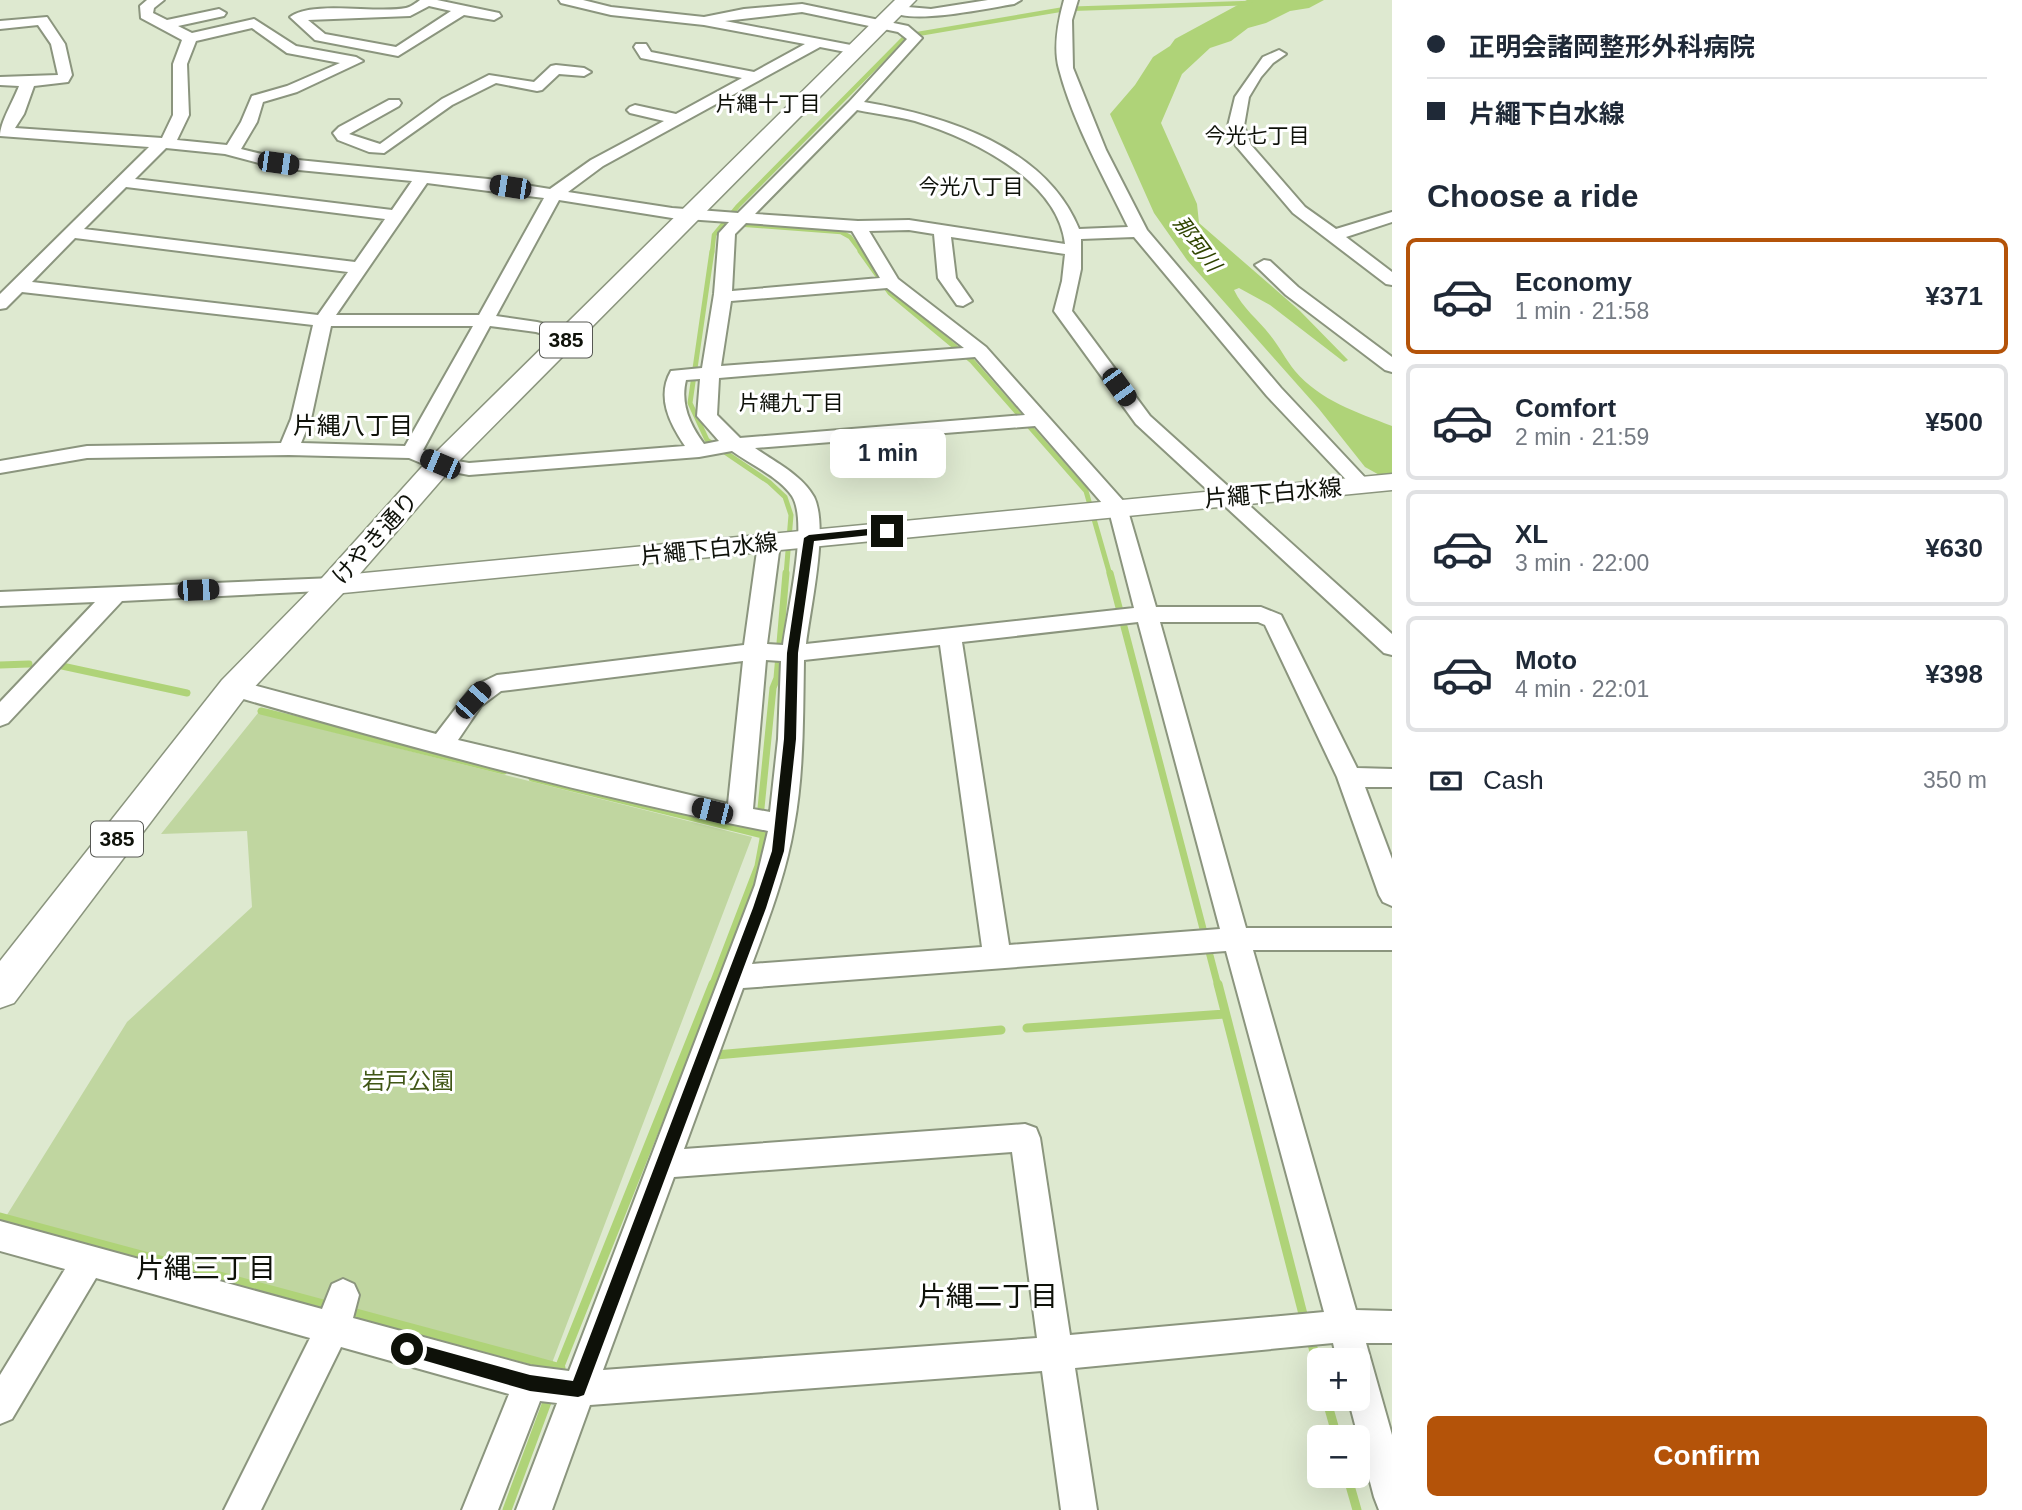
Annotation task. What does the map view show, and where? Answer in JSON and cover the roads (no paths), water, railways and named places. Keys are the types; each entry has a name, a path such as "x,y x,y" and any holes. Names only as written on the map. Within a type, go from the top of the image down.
{"highway":[{"name":"けやき通り","path":"0,991 234,688 333,585 440,464 856,50 901,20"}],"main road":[{"name":"片繩下白水線","path":"333,585 1377,483"}],"street":[{"path":"157,0 147,6 146,15 190,37 254,23 292,50 356,61 292,89 257,99"},
{"path":"566,0 611,11 704,21 856,50"},
{"path":"704,21 792,8 901,20 1014,0"},
{"path":"462,10 398,52 320,37 297,17 410,12 428,1 494,16"},
{"path":"1071,1 1065,20 1063,47 1066,68 1098,150 1139,232 1274,392 1377,483"},
{"path":"166,24 219,13"},
{"path":"0,24 42,20 58,44 65,75 63,79 0,81"},
{"path":"534,1510 734,977 778,851 790,739 793,653 809,538 806,506 794,485 723,435 707,416 705,404 727,259 727,233 854,105 901,20"},
{"path":"0,304 165,143 181,115 180,64 190,37"},
{"path":"412,452 554,194 597,163 816,44"},
{"path":"641,47 646,55 759,77"},
{"path":"1279,54 1268,60 1243,95 1236,126 1244,146 1299,210 1392,280"},
{"path":"394,103 341,132 346,139 375,149 384,148 447,102 494,78 537,87 556,69 584,72"},
{"path":"2,132 16,114 28,82"},
{"path":"231,152 249,122 257,99 249,83"},
{"path":"854,105 926,119 997,153 1050,192 1071,242 1071,290 1063,311 1143,420 1392,647"},
{"path":"635,110 677,119"},
{"path":"2,132 165,143 231,152 278,163 488,184 692,215 858,226 909,225 943,231 1071,242 1139,232"},
{"path":"372,173 375,149"},
{"path":"289,449 304,407 323,321 422,178"},
{"path":"122,183 396,215"},
{"path":"1332,236 1392,218"},
{"path":"858,226 891,282 979,351 1119,509 1351,1348"},
{"path":"943,231 947,278 963,301"},
{"path":"72,233 359,268"},
{"path":"1264,265 1292,291 1392,366"},
{"path":"721,297 891,282"},
{"path":"18,286 323,321 485,320 537,327 570,336"},
{"path":"699,451 677,417 674,386 678,375 979,351"},
{"path":"0,467 87,452 289,449 412,452 440,464 469,469 699,451 735,444 1037,419"},
{"path":"0,454 27,461"},
{"path":"740,816 755,652 769,544"},
{"path":"0,598 333,585"},
{"path":"0,717 117,593"},
{"path":"442,745 473,700 485,687 497,683 755,652 793,653 1146,614 1261,615 1273,620 1349,777 1392,895"},
{"path":"950,636 997,957"},
{"path":"234,688 442,745 782,824"},
{"path":"1349,777 1392,778"},
{"path":"734,977 1236,939 1392,939"},
{"path":"663,1164 1025,1138 1079,1510"},
{"path":"0,1236 530,1383 578,1389 1057,1353 1345,1326 1392,1327"},
{"path":"0,1407 88,1261"},
{"path":"242,1510 333,1328 343,1295"},
{"path":"480,1510 530,1383"},
{"path":"1368,1411 1392,1497"}],"water":[{"name":"那珂川","path":"1247,0 1324,0 1309,8 1290,11 1266,23 1248,28 1231,41 1210,48 1182,74 1161,123 1197,204 1199,223 1300,311 1348,360 1344,362 1270,305 1239,288 1234,290 1242,303 1305,381 1328,398 1392,426 1392,482 1365,467 1319,409 1187,260 1154,213 1110,114 1135,85 1153,57 1170,46 1175,39"}],"waterway":[{"path":"712,253 714,235 738,206 906,36 1065,9 1250,3"},
{"path":"734,224 841,232 850,237 862,253"},
{"path":"712,251 690,403 707,440 769,482 785,497 791,515 786,575"},
{"path":"860,251 890,293 972,361 1086,491 1110,575"},
{"path":"762,835 760,818 773,688 777,678 786,573"},
{"path":"1110,573 1218,986"},
{"path":"0,665 29,664"},
{"path":"62,666 187,693"},
{"path":"261,711 504,771"},
{"path":"532,778 762,835"},
{"path":"712,986 758,866 762,835"},
{"path":"559,1368 713,984"},
{"path":"1218,984 1305,1322"},
{"path":"1027,1028 1225,1014"},
{"path":"716,1055 1001,1030"},
{"path":"0,1217 331,1306"},
{"path":"345,1310 559,1368"},
{"path":"1310,1337 1313,1348"},
{"path":"556,1376 559,1368"},
{"path":"507,1510 550,1394"},
{"path":"1330,1411 1334,1425"},
{"path":"1351,1488 1357,1510"}],"district":[{"name":"片縄十丁目","path":"768,104"},
{"name":"今光七丁目","path":"1257,136"},
{"name":"今光八丁目","path":"971,187"},
{"name":"片縄九丁目","path":"791,403"},
{"name":"片縄八丁目","path":"353,426"},
{"name":"片縄三丁目","path":"206,1268"},
{"name":"片縄二丁目","path":"988,1296"}],"park label":[{"name":"岩戸公園","path":"408,1081"}]}
